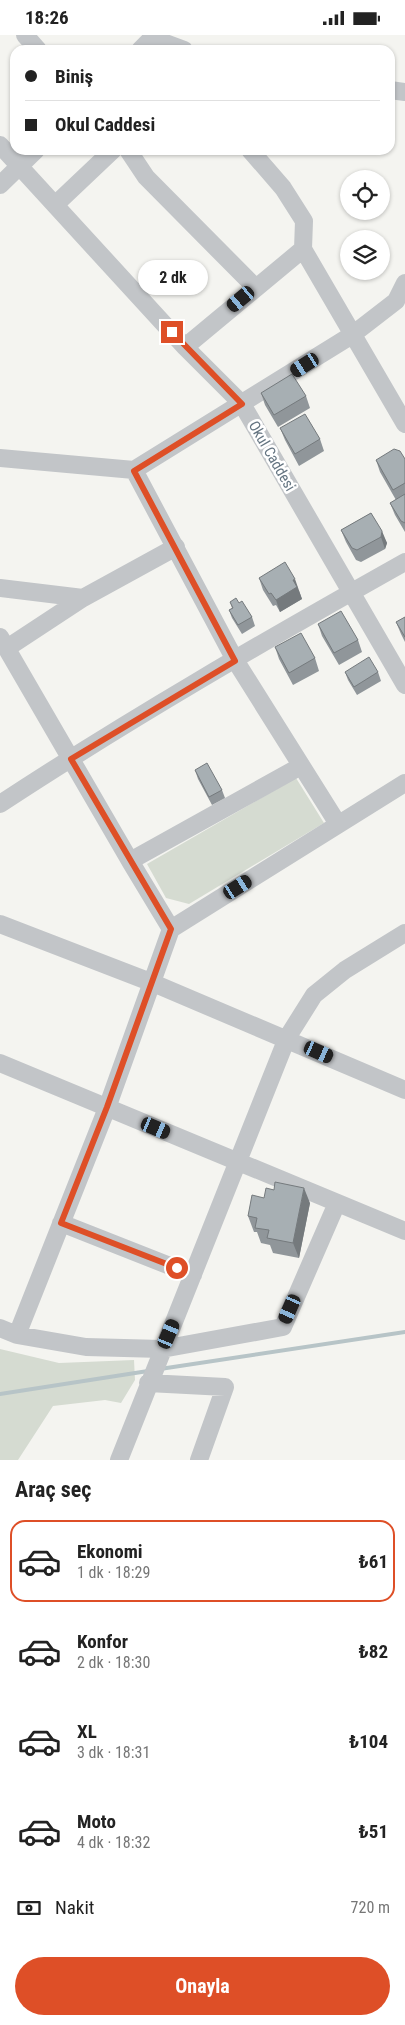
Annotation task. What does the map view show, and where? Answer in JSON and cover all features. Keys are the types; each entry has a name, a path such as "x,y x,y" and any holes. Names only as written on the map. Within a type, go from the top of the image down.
{"street":[{"path":"25,35 34,45"},
{"name":"Okul Caddesi","path":"0,145 185,347 242,404 405,685"},
{"path":"0,185 31,155"},
{"path":"56,204 108,155"},
{"path":"131,155 146,177 255,287"},
{"path":"254,155 284,188 304,221 303,249 352,335 403,418"},
{"path":"185,347 303,249"},
{"path":"0,458 134,471 352,335 396,301 405,283"},
{"path":"134,471 235,661 338,825"},
{"path":"171,929 3,642 176,547"},
{"path":"0,805 71,759 405,562"},
{"path":"0,587 83,599"},
{"path":"130,861 301,766"},
{"path":"17,1335 107,1107 171,929 405,783"},
{"path":"0,923 153,983 403,1087"},
{"path":"119,1460 287,1038 314,995 345,970 405,933"},
{"path":"0,1063 405,1231"},
{"path":"0,1329 17,1335 86,1347 160,1354 283,1327 337,1203"},
{"path":"61,1223 193,1275"},
{"path":"146,1390 225,1387 199,1460"}],"shaded area":[{"path":"296,778 324,823 189,904 166,898 147,864"},
{"path":"0,1349 59,1363 134,1360 135,1380 121,1403 105,1400 53,1406 18,1460 0,1460"}],"building":[{"path":"292,374 306,396 274,415 261,393"},
{"path":"305,414 320,439 295,454 280,428"},
{"path":"394,449 400,451 405,459 405,483 393,490 376,460"},
{"path":"405,494 405,523 401,521 390,503"},
{"path":"371,513 382,531 381,537 357,550 352,548 341,530"},
{"path":"285,562 295,579 293,580 297,587 276,600 271,593 269,594 259,578"},
{"path":"236,598 239,603 242,601 252,617 238,625 229,610 233,608 230,602"},
{"path":"341,611 358,640 334,653 318,624"},
{"path":"405,617 405,637 396,622"},
{"path":"301,633 315,658 289,673 275,647"},
{"path":"369,657 378,672 354,687 345,672"},
{"path":"207,763 222,790 209,797 195,770"},
{"path":"275,1182 304,1188 293,1243 267,1238 269,1230 255,1228 257,1218 248,1216 252,1195 264,1198 266,1188 274,1190"}],"waterway":[{"path":"160,1369 405,1332"},
{"path":"0,1394 148,1371"}],"route":[{"path":"172,332 242,404 134,471 235,661 71,759 171,929 107,1107 61,1223 177,1268"}]}
